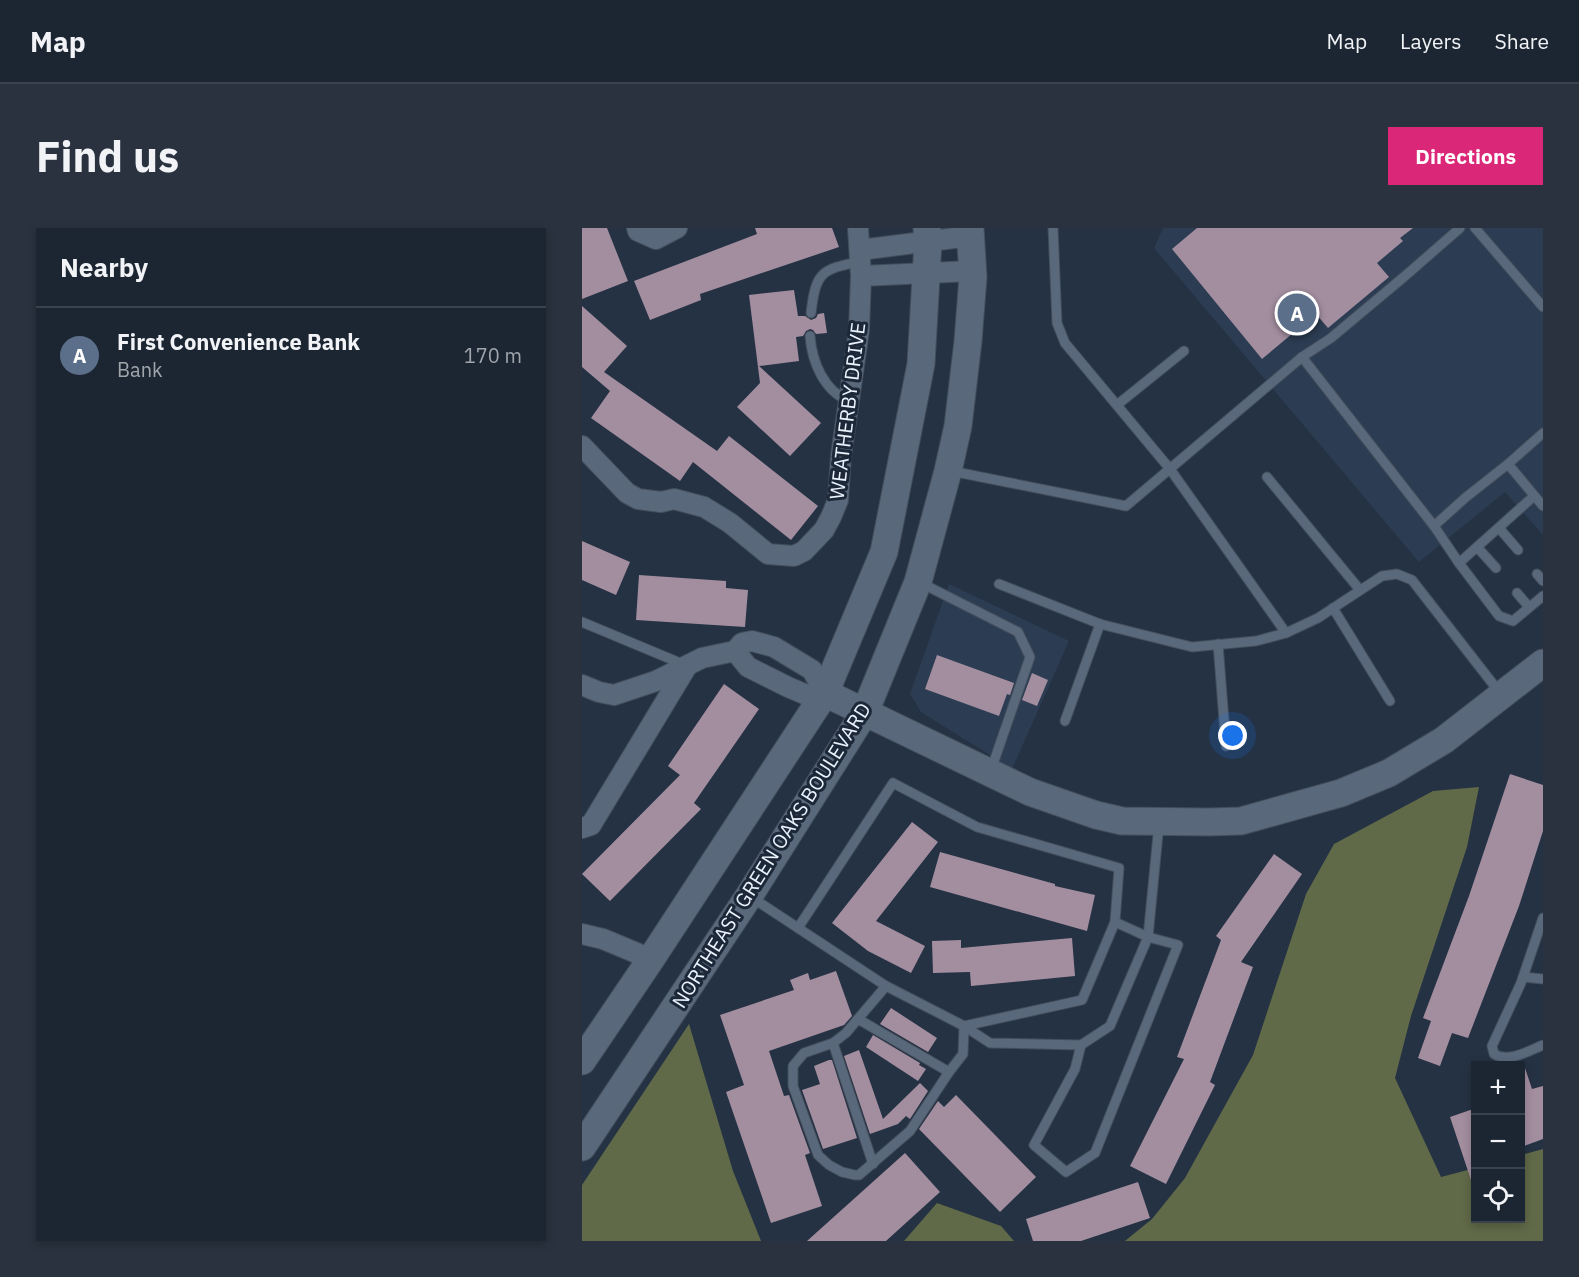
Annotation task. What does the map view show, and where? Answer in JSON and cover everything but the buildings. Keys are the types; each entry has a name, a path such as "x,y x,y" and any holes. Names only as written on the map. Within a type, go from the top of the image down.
{"main road":[{"name":"NORTHEAST GREEN OAKS BOULEVARD","path":"582,1147 749,896 865,712 918,582 958,426 968,341 972,271 970,232"},
{"name":"NORTHEAST GREEN OAKS BOULEVARD","path":"582,1061 825,693 884,552 921,364 928,235"},
{"path":"825,693 1030,792 1096,815 1122,821 1241,821 1341,793 1389,773 1444,740 1543,663"}],"street":[{"path":"637,228 638,231 656,239 677,228"},
{"name":"WEATHERBY DRIVE","path":"582,446 627,493 638,499 662,502 674,499 704,507 730,523 768,554 794,556 804,551 824,530 838,500 841,456 859,330 858,228"},
{"path":"860,262 928,235 970,232"},
{"path":"860,262 927,273 972,271"},
{"path":"582,685 614,695 656,681 702,658 735,651 742,643 753,641 774,647 812,670 825,693 809,696 788,687 748,667 735,651"},
{"path":"582,828 591,825 687,666"},
{"path":"582,934 603,939 651,959"}],"lane":[{"path":"1053,228 1057,323 1065,343 1170,469 1286,633"},
{"path":"948,471 1126,506 1302,357 1331,338 1460,228"},
{"path":"1475,228 1543,308"},
{"path":"811,313 813,291 821,275 835,267 860,262"},
{"path":"810,336 811,348 828,386 838,397 849,401"},
{"path":"1117,405 1184,351"},
{"path":"1302,357 1434,526 1499,616 1513,621 1543,596"},
{"path":"1434,526 1543,433"},
{"path":"1508,464 1543,506"},
{"path":"1267,477 1360,590"},
{"path":"1459,563 1534,496"},
{"path":"1499,528 1518,550"},
{"path":"1477,547 1496,568"},
{"path":"999,584 1100,624 1192,647 1256,641 1286,633 1318,618 1382,576 1397,574 1412,580 1502,695"},
{"path":"918,582 1018,632 1030,657 990,772"},
{"path":"1517,593 1529,607"},
{"path":"1333,608 1390,701"},
{"path":"582,622 687,666"},
{"path":"1065,721 1100,624"},
{"path":"1218,644 1226,746"},
{"path":"798,928 893,783 977,827 1119,868 1115,922 1082,1000 964,1026"},
{"path":"749,896 886,986 964,1026 990,1043 1081,1045 1110,1026 1148,937 1159,821"},
{"path":"1543,918 1523,977 1492,1046 1494,1054 1498,1057 1509,1057 1543,1045"},
{"path":"1081,1045 1075,1069 1034,1145 1066,1172 1095,1153 1178,945 1148,937 1115,922"},
{"path":"1523,977 1543,979"},
{"path":"886,986 846,1033 833,1043 804,1053 793,1066 793,1086 818,1155 829,1166 842,1172 859,1174 910,1131 963,1054 964,1026"},
{"path":"858,1019 950,1072"},
{"path":"833,1043 873,1164"}],"shaded area":[{"path":"1163,228 1543,228 1543,535 1505,492 1419,562 1154,248"},
{"path":"949,584 1069,641 1012,769 921,712 910,694"}],"green space":[{"path":"1479,787 1467,847 1411,1016 1395,1078 1441,1177 1471,1169 1471,1223 1525,1223 1525,1154 1543,1149 1543,1241 1125,1241 1152,1219 1185,1178 1253,1055 1306,894 1334,844 1433,791"},
{"path":"689,1024 733,1171 761,1241 582,1241 582,1185"},
{"path":"937,1203 1001,1226 1014,1241 904,1241"}],"place":[{"name":"First Convenience Bank","path":"1297,313"}]}
